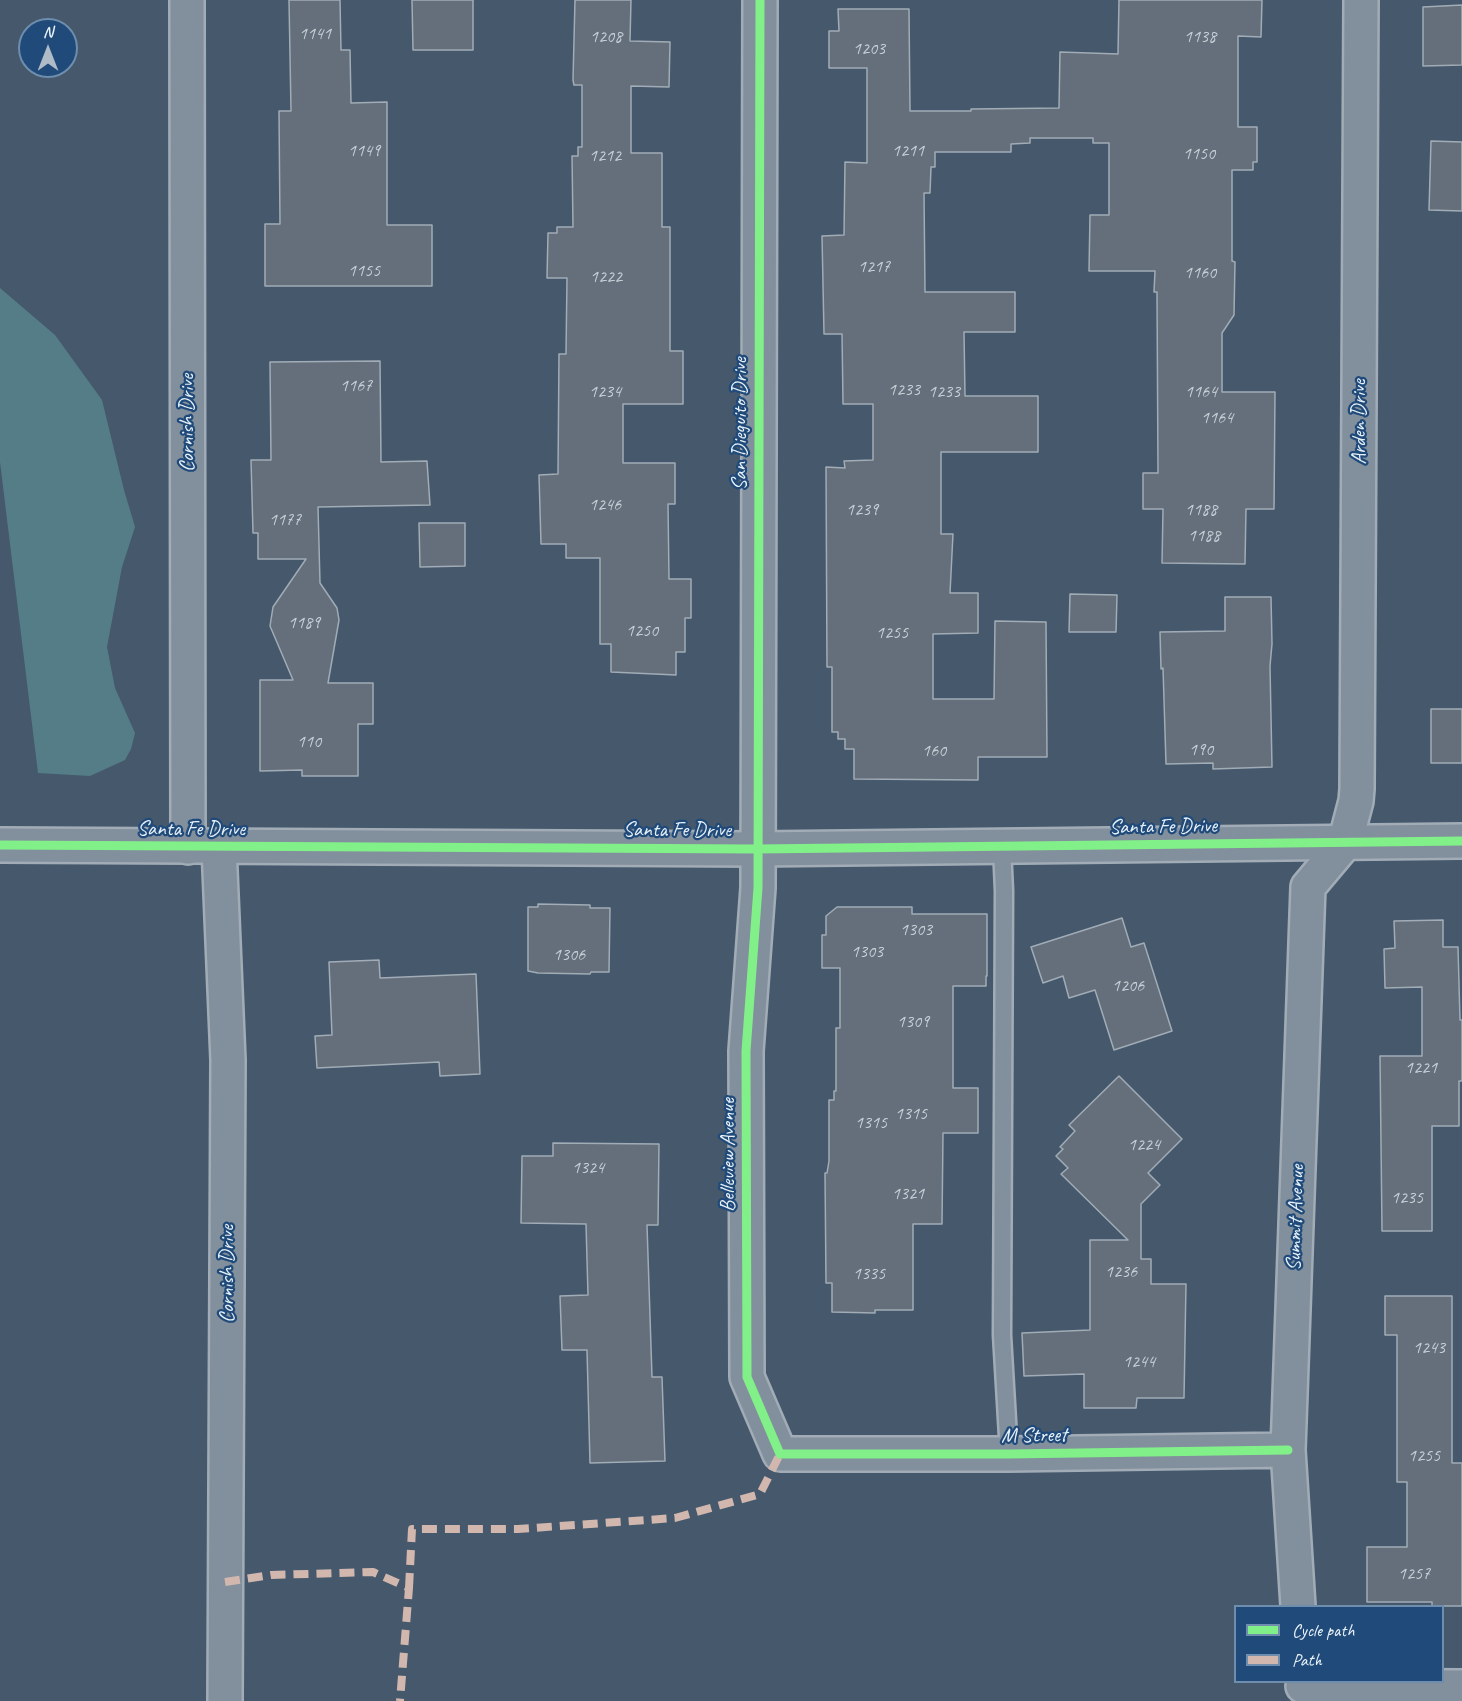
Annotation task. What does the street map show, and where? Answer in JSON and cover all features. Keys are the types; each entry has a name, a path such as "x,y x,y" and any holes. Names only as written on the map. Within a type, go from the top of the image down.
{"street":[{"name":"Cornish Drive","path":"187,0 204,847 228,1060 225,1701"},
{"name":"San Dieguito Drive","path":"757,849 760,0"},
{"name":"Arden Drive","path":"1345,843 1357,789 1361,0"},
{"name":"Santa Fe Drive","path":"0,845 757,849 1462,841"},
{"name":"Summit Avenue","path":"1298,1605 1288,1450 1308,887 1345,843"},
{"name":"Belleview Avenue","path":"757,849 757,900 746,1051 747,1377 780,1454"},
{"name":"M Street","path":"780,1454 1009,1454 1288,1450"},
{"path":"1303,1689 1462,1687"}],"lane":[{"path":"1002,847 1004,891 1002,1335 1009,1454"}],"green space":[{"path":"0,288 55,335 102,400 135,527 122,567 107,647 115,688 135,733 131,749 125,760 90,776 38,773 0,462"}],"building":[{"path":"289,0 340,0 341,50 350,50 351,103 387,102 387,225 432,225 432,286 265,286 265,224 280,224 279,111 291,111"},
{"path":"412,0 473,0 473,50 413,50"},
{"path":"575,0 631,0 630,41 670,42 669,87 631,86 631,153 662,153 662,227 670,227 670,351 683,351 683,404 623,404 623,463 675,463 675,504 668,504 669,579 691,579 691,618 685,618 685,652 676,652 676,675 611,672 611,644 600,644 600,558 566,558 566,544 541,544 539,475 558,474 559,354 566,354 567,278 547,278 548,233 557,233 557,227 573,227 572,156 578,156 578,147 582,147 582,85 574,85 573,80"},
{"path":"1119,0 1262,0 1261,37 1238,36 1238,127 1257,127 1257,162 1253,162 1253,170 1232,170 1234,315 1222,333 1222,392 1275,392 1274,509 1246,509 1245,564 1162,563 1163,509 1143,509 1143,473 1158,473 1155,271 1089,271 1090,215 1109,215 1109,143 1093,143 1093,138 1030,138 1030,143 1011,144 1011,152 935,152 935,167 931,167 930,193 924,193 925,292 1015,292 1015,332 964,332 965,396 1038,396 1038,452 941,452 941,534 953,534 950,593 978,593 978,633 933,634 933,699 994,699 995,621 1046,622 1047,757 978,757 978,780 854,779 854,749 845,749 845,739 838,739 838,732 832,732 832,667 827,667 826,467 845,468 844,461 873,460 873,404 843,404 842,334 824,334 822,236 844,235 845,162 867,163 867,68 829,68 829,31 839,31 838,9 909,9 910,111 1059,108 1060,52 1118,54"},
{"path":"1462,5 1462,65 1423,66 1423,7"},
{"path":"1431,141 1462,142 1462,211 1429,210"},
{"path":"380,361 381,462 427,461 430,505 318,507 320,583 337,608 339,620 328,683 373,683 373,724 358,724 358,776 302,776 302,770 260,771 260,680 293,680 270,626 273,607 306,559 258,559 258,533 253,533 251,460 271,460 270,362"},
{"path":"419,523 465,523 465,566 420,567"},
{"path":"1070,594 1117,595 1116,632 1069,632"},
{"path":"1225,597 1271,597 1272,767 1213,769 1213,763 1166,764 1160,632 1225,631"},
{"path":"1431,709 1462,709 1462,763 1431,763"},
{"path":"538,904 590,905 590,908 610,908 609,972 591,972 590,974 528,971 528,907 538,907"},
{"path":"837,907 912,907 912,914 987,914 986,986 953,986 953,1088 978,1088 978,1133 943,1133 942,1224 913,1224 913,1310 875,1310 875,1313 832,1312 832,1283 826,1283 825,1173 827,1173 829,1161 829,1100 834,1100 834,1091 836,1091 836,1028 840,1028 840,968 822,968 822,935 826,935 826,916"},
{"path":"1122,918 1131,947 1144,943 1172,1031 1114,1050 1095,990 1069,998 1063,976 1043,983 1031,947"},
{"path":"1443,920 1443,947 1458,947 1460,1020 1462,1020 1459,1126 1432,1126 1432,1231 1382,1231 1380,1056 1422,1056 1422,987 1385,988 1384,949 1395,948 1394,921"},
{"path":"379,960 380,978 476,974 480,1074 440,1076 439,1062 317,1068 315,1036 332,1035 329,962"},
{"path":"1119,1076 1182,1139 1148,1173 1160,1185 1141,1204 1141,1259 1151,1259 1151,1284 1186,1284 1184,1398 1137,1398 1136,1408 1084,1408 1084,1374 1024,1376 1022,1333 1090,1330 1090,1240 1128,1240 1061,1174 1068,1168 1056,1156 1063,1149 1060,1147 1075,1131 1069,1125"},
{"path":"553,1143 659,1144 658,1225 647,1225 652,1377 662,1377 665,1461 590,1463 587,1350 562,1350 560,1296 588,1295 586,1224 521,1223 522,1156 553,1156"},
{"path":"1385,1296 1452,1296 1452,1463 1462,1463 1462,1606 1432,1605 1432,1602 1367,1602 1367,1547 1407,1547 1407,1482 1397,1482 1397,1335 1385,1335"}],"marked path":[{"path":"409,1588 412,1529 518,1529 675,1518 760,1494 780,1454"},
{"path":"225,1582 271,1575 373,1572 409,1588 400,1701"}],"cycle path":[{"path":"760,0 758,888 746,1051 747,1377 780,1454 1009,1454 1288,1450"},
{"path":"0,845 757,849 1462,841"}]}
